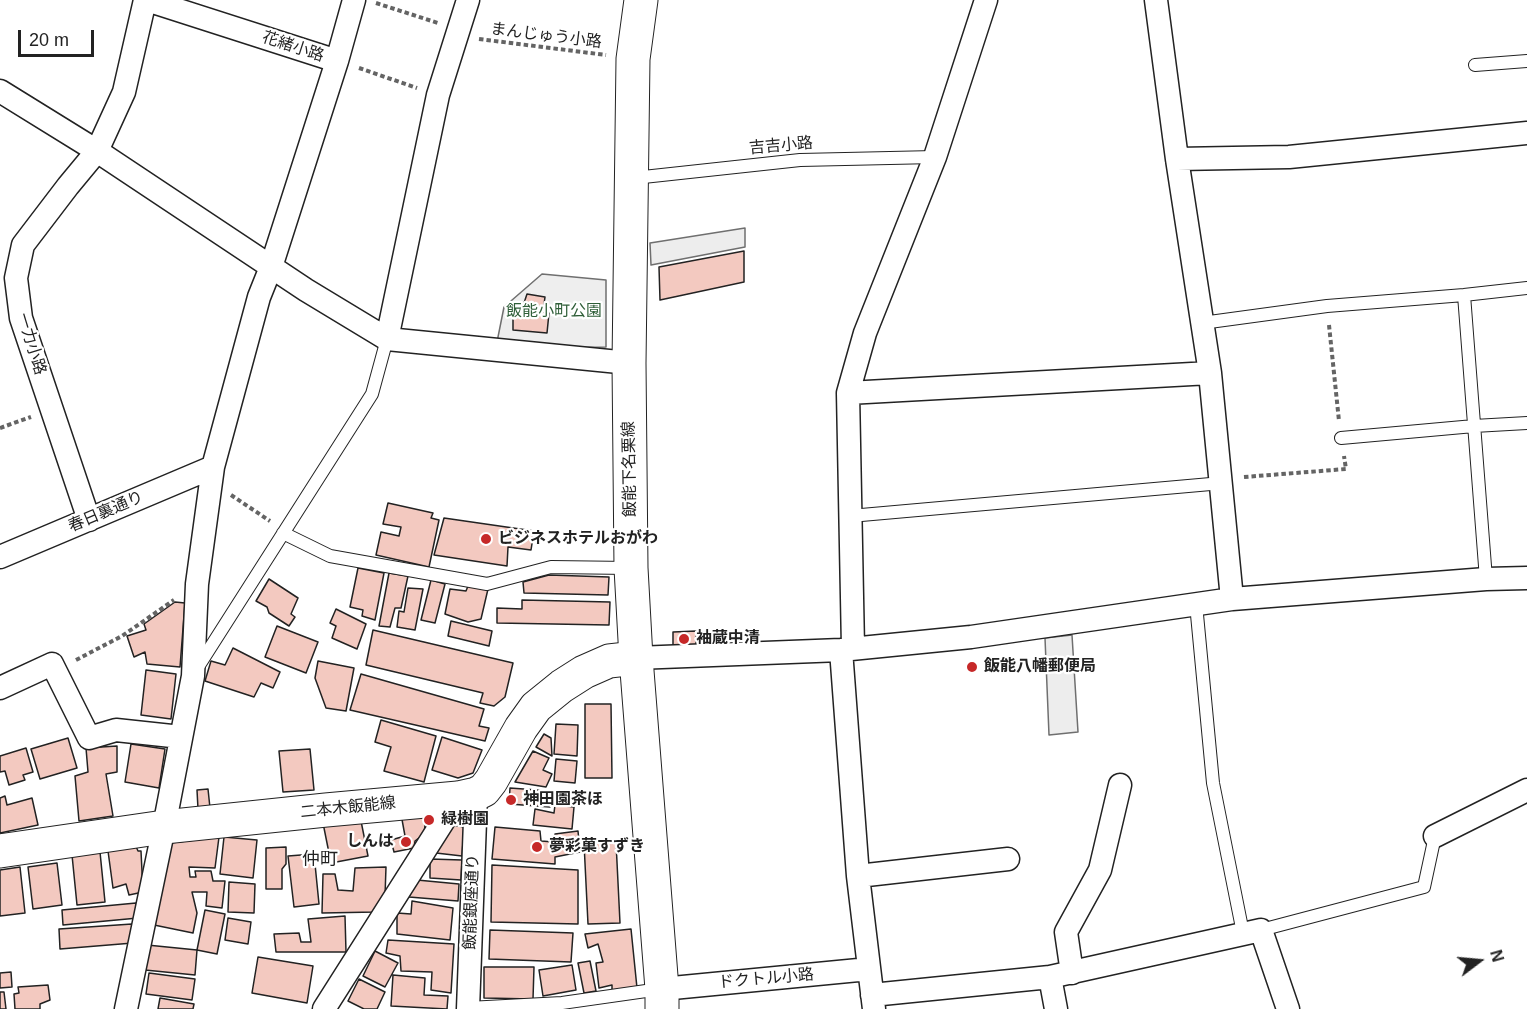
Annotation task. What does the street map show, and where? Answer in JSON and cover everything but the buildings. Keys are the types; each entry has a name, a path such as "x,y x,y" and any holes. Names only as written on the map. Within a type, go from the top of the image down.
{"main road":[{"name":"飯能下名栗線","path":"641,0 633,59 629,363 631,568 662,999"},
{"path":"467,796 484,790 492,781 521,728 536,707 584,672 609,661 636,658"},
{"name":"二本木飯能線","path":"0,851 164,827 467,796"}],"street":[{"name":"花緒小路","path":"146,0 337,61"},
{"name":"一力小路","path":"89,520 21,318 16,278 23,245 97,151 124,92 146,0"},
{"path":"126,1009 164,827 192,676 197,584 212,474 259,297 271,267 337,61 354,0"},
{"path":"387,339 438,95 468,0"},
{"path":"986,0 934,157 865,333 848,393 850,516 847,649 858,876 873,1002 1072,973 1252,931 1288,1009"},
{"path":"1156,0 1177,159 1210,373 1232,599"},
{"path":"0,91 97,151 271,267 387,339 629,363"},
{"path":"1177,159 1289,157 1527,133"},
{"path":"848,393 1210,373"},
{"name":"春日裏通り","path":"0,557 89,520 212,474"},
{"path":"636,658 847,649 971,638 1232,599 1486,579 1527,578"},
{"path":"0,688 52,664 89,738 116,730 181,737"},
{"path":"1072,973 1066,932 1100,870 1120,785"},
{"path":"1436,836 1527,790"},
{"path":"324,1009 467,796"},
{"name":"飯能銀座通り","path":"467,796 468,1009"},
{"path":"858,876 1008,859"},
{"name":"ドクトル小路","path":"662,999 869,969"},
{"path":"1050,977 1056,1009"}],"lane":[{"path":"1475,65 1527,61"},
{"name":"吉吉小路","path":"631,178 800,159 934,157"},
{"path":"1203,323 1327,306 1527,288"},
{"path":"1464,295 1486,579"},
{"path":"192,676 372,394 387,339"},
{"path":"1341,438 1527,423"},
{"path":"850,516 1221,481"},
{"path":"284,532 330,556 487,584 551,567 631,568"},
{"path":"1196,604 1213,783 1252,931 1424,887 1436,836"},
{"path":"468,1009 662,999"}],"path":[{"name":"まんじゅう小路","path":"366,0 458,33 633,59"},
{"name":"花緒小路","path":"337,61 438,95"},
{"path":"1221,481 1346,469 1327,306"},
{"path":"0,428 52,410"},
{"path":"212,474 284,532"},
{"path":"55,671 122,636 197,584"}],"green space":[{"name":"飯能小町公園","path":"542,274 606,280 606,347 553,348 497,342 504,307"}],"shaded area":[{"path":"745,228 745,247 651,265 650,243"},
{"path":"1072,635 1078,732 1049,735 1045,638"}],"place":[{"name":"ビジネスホテルおがわ","path":"486,539"},
{"name":"袖蔵中清","path":"684,639"},
{"name":"飯能八幡郵便局","path":"972,667"},
{"name":"神田園茶ほ","path":"511,800"},
{"name":"緑樹園","path":"429,820"},
{"name":"しんは","path":"406,842"},
{"name":"夢彩菓すずき","path":"537,847"}],"district":[{"name":"仲町","path":"320,860"}]}
